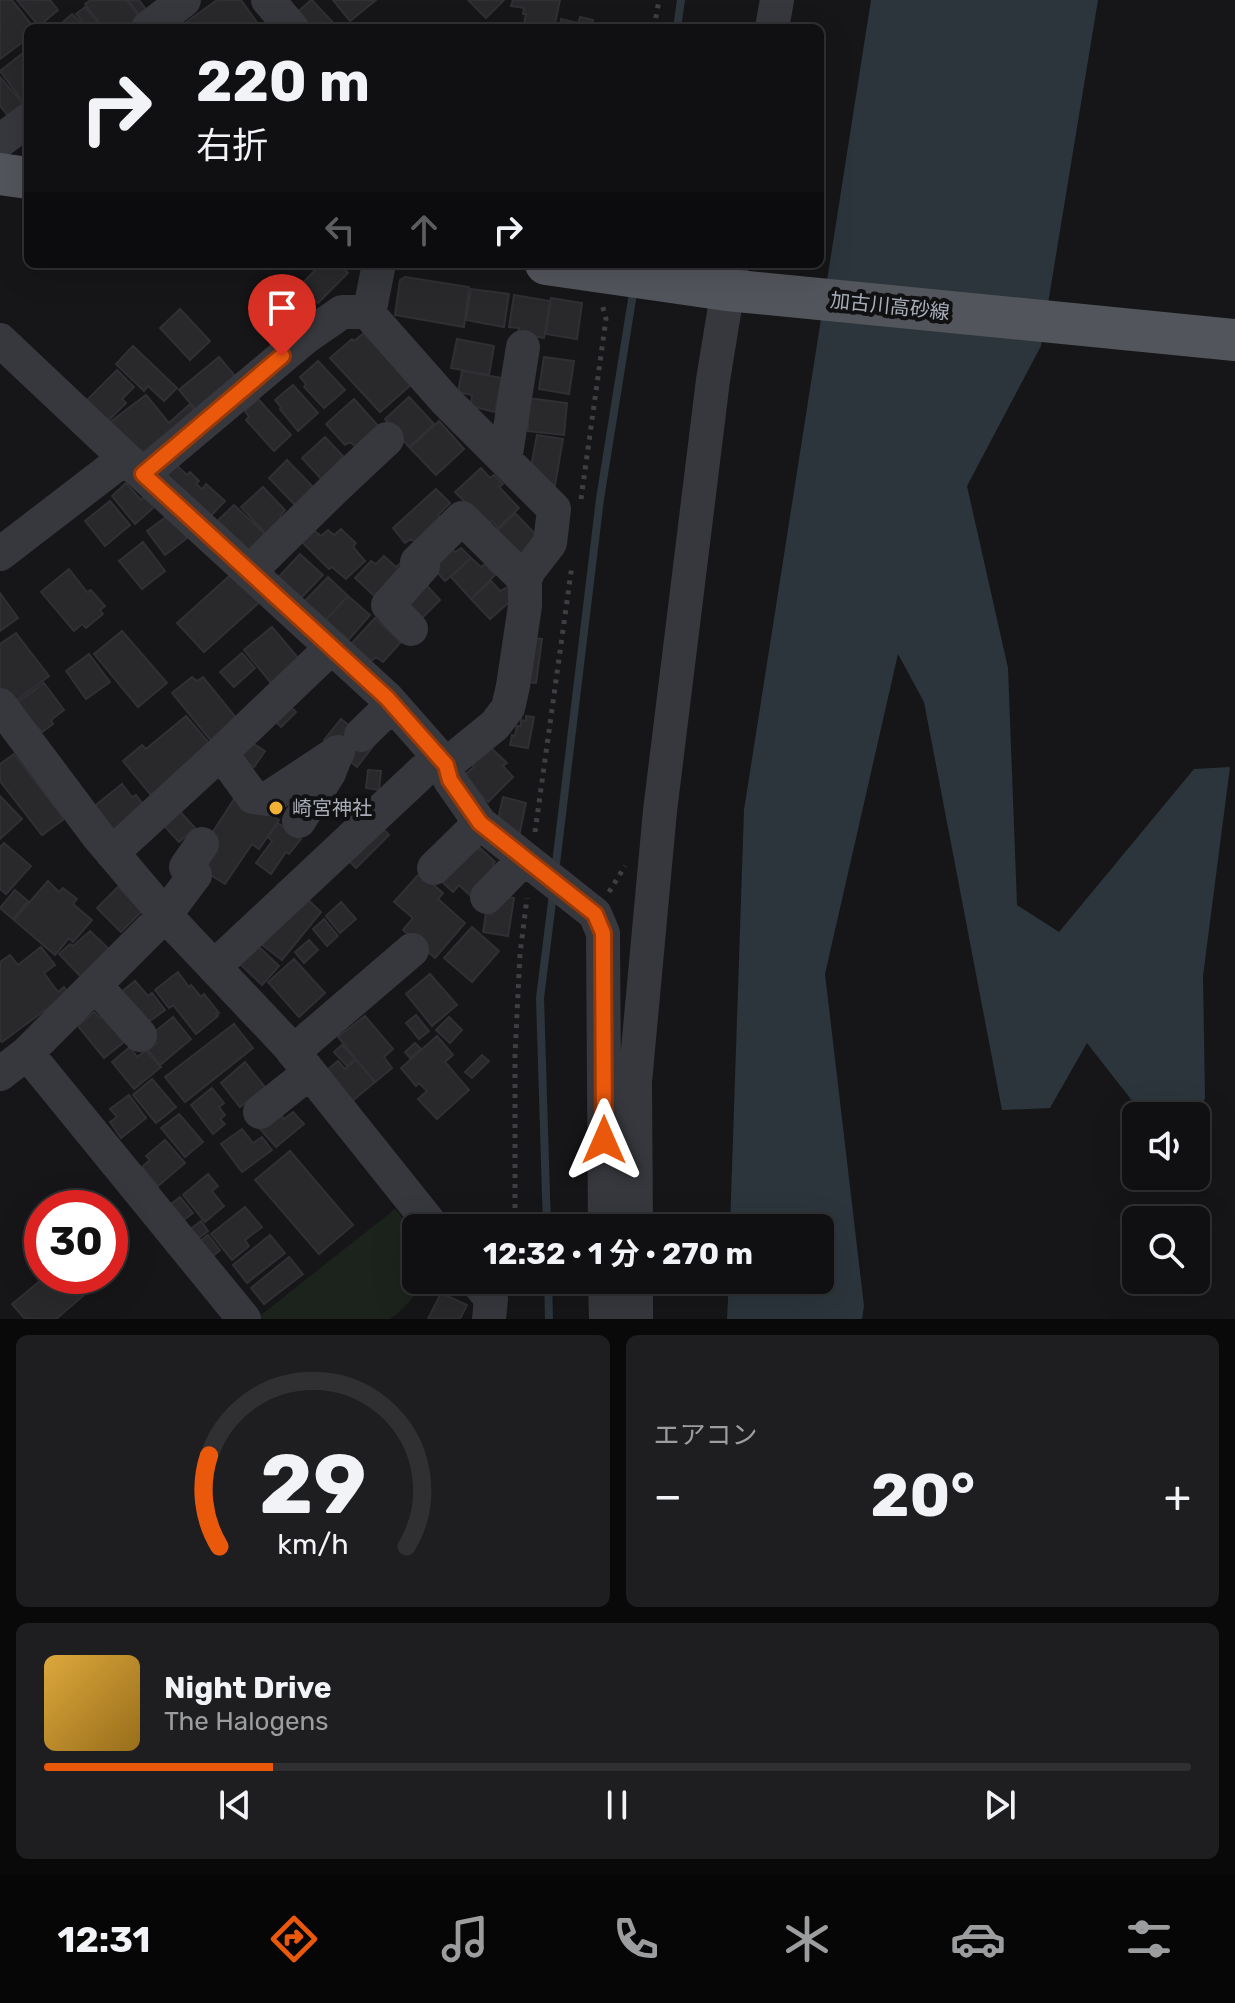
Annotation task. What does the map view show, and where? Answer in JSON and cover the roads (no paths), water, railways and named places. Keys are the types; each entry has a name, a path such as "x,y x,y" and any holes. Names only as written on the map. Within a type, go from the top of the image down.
{"main road":[{"path":"0,174 24,177"},
{"name":"加古川高砂線","path":"558,268 607,285 739,282 1235,340"}],"street":[{"path":"153,24 184,0"},
{"path":"268,0 289,24"},
{"path":"773,24 777,0"},
{"path":"0,141 24,123"},
{"path":"214,967 423,771 444,762 495,725 508,708 513,686 525,606 525,580 550,543 554,509 445,400 369,314 378,268"},
{"path":"636,1214 635,1082 660,811 709,411 739,282"},
{"path":"0,554 134,466 342,312 370,312"},
{"path":"0,340 392,705 444,762 450,780 480,823 595,914 603,933 605,1214"},
{"path":"505,460 523,347"},
{"path":"249,572 387,439"},
{"path":"411,629 388,605 423,566 417,562 462,518 525,580"},
{"path":"112,853 332,647"},
{"path":"361,735 392,705"},
{"path":"4,721 165,915 301,1063 423,1214"},
{"path":"221,753 253,797 267,799 338,752 329,773 299,821"},
{"path":"329,773 362,773"},
{"path":"434,868 480,823"},
{"path":"0,1074 27,1053 165,915 195,875 186,867 202,844"},
{"path":"487,897 527,862"},
{"path":"260,1112 301,1063 412,950"},
{"path":"95,985 140,1035"},
{"path":"27,1053 244,1319"},
{"path":"487,1294 491,1299 489,1319"},
{"path":"605,1294 606,1319"},
{"path":"636,1294 636,1319"}],"waterway":[{"path":"678,24 681,0"},
{"path":"555,872 600,499 634,287"},
{"path":"547,1214 540,998 553,894"},
{"path":"548,1294 549,1319"}],"place":[{"name":"崎宮神社","path":"276,808"}]}
